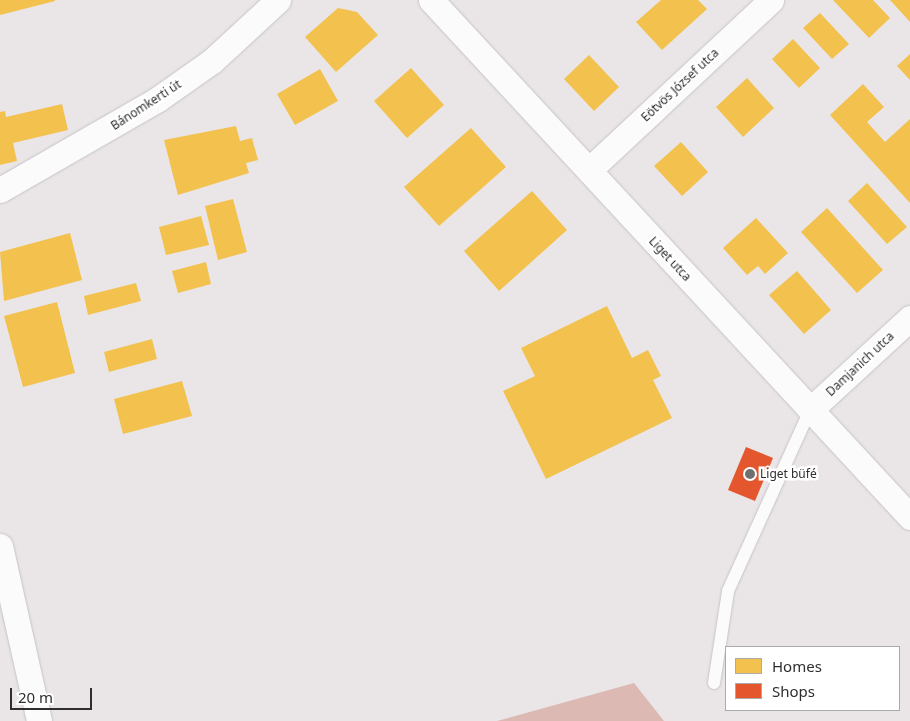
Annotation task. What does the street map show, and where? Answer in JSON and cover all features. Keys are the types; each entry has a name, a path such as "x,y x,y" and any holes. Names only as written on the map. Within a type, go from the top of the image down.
{"street":[{"name":"Bánomkerti út","path":"0,190 158,99 212,61 278,0"},
{"name":"Liget utca","path":"431,0 910,517"},
{"name":"Eötvös József utca","path":"589,170 771,0"},
{"name":"Damjanich utca","path":"810,410 910,318"},
{"path":"0,546 39,721"}],"lane":[{"path":"714,683 728,591 810,410"}],"shaded area":[{"path":"634,683 664,721 497,721"}],"building: Homes":[{"path":"0,0 55,0 55,1 0,15"},
{"path":"661,0 698,0 707,9 662,50 636,22"},
{"path":"833,0 873,0 890,18 869,38"},
{"path":"890,0 910,0 910,22"},
{"path":"338,8 357,12 378,35 336,72 305,37"},
{"path":"820,13 849,44 832,59 803,28"},
{"path":"793,39 820,68 799,88 772,59"},
{"path":"910,54 910,80 897,66"},
{"path":"589,55 619,87 594,111 564,79"},
{"path":"411,68 444,105 407,138 374,101"},
{"path":"320,69 338,101 295,125 277,94"},
{"path":"747,78 774,108 743,137 716,107"},
{"path":"863,84 884,107 867,122 885,142 910,119 910,203 830,115"},
{"path":"62,104 68,130 13,143 17,161 0,165 0,112 5,111 6,117"},
{"path":"236,126 240,141 252,138 258,160 246,163 249,173 178,195 164,140"},
{"path":"471,128 506,167 439,226 404,187"},
{"path":"681,142 708,172 682,196 654,166"},
{"path":"867,183 907,227 887,244 848,201"},
{"path":"532,191 567,230 499,291 464,251"},
{"path":"233,199 247,252 218,260 205,206"},
{"path":"827,208 883,270 857,293 801,232"},
{"path":"201,216 209,245 166,255 159,227"},
{"path":"756,218 788,253 765,274 758,266 747,275 723,248"},
{"path":"70,233 82,280 4,301 0,252"},
{"path":"206,262 211,284 178,293 172,271"},
{"path":"797,271 831,310 804,334 769,295"},
{"path":"136,283 141,301 88,315 84,296"},
{"path":"57,302 75,373 23,387 4,316"},
{"path":"607,306 632,358 648,350 661,376 653,380 672,418 546,479 503,391 535,376 521,348"},
{"path":"152,339 157,359 109,372 104,352"},
{"path":"182,381 192,416 123,434 114,399"}],"building: Shops":[{"name":"Liget büfé","path":"746,447 773,458 755,501 728,490"}],"place":[{"name":"Liget büfé","path":"750,474"}]}
